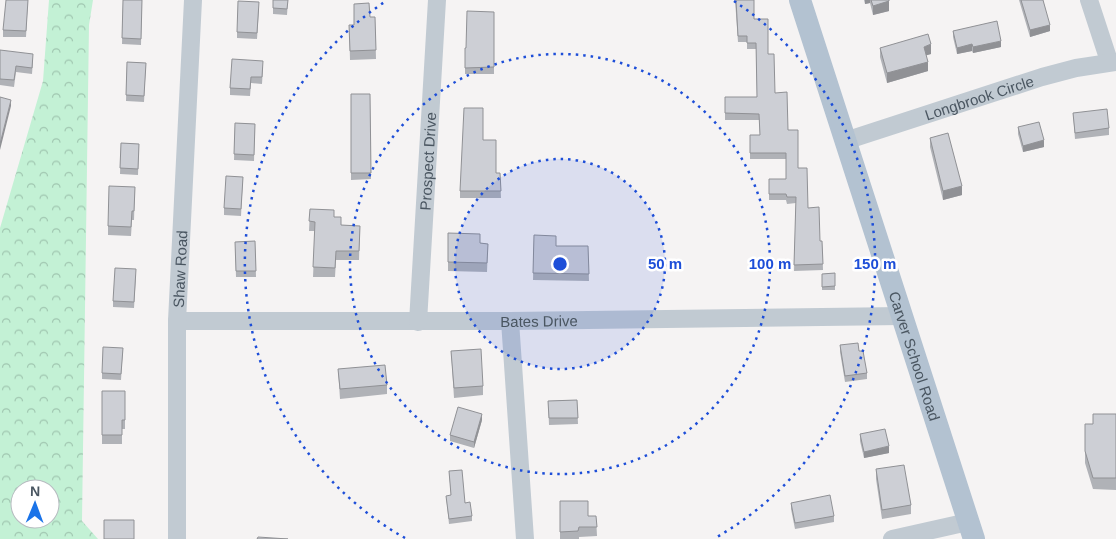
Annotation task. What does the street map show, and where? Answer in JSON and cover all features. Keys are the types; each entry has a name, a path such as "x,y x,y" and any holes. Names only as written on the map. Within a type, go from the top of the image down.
{"main road":[{"name":"Carver School Road","path":"800,0 971,530"}],"street":[{"name":"Shaw Road","path":"177,539 177,321 193,0"},
{"name":"Prospect Drive","path":"418,322 437,0"},
{"path":"1090,0 1113,61"},
{"name":"Longbrook Circle","path":"845,141 1051,75 1113,61"},
{"name":"Bates Drive","path":"177,321 418,322 902,316"},
{"path":"510,321 525,539"},
{"path":"892,539 971,530"}],"green space":[{"path":"49,0 93,0 89,25 82,521 98,539 0,539 0,228 43,81"}],"building":[{"path":"6,0 28,0 26,31 3,30"},
{"path":"123,0 142,0 141,39 122,38"},
{"path":"273,0 288,0 287,9 273,8"},
{"path":"736,0 754,0 754,19 768,19 768,54 774,54 775,93 787,92 788,130 798,130 798,168 807,168 808,208 819,207 823,264 794,265 796,197 787,197 786,194 769,194 769,179 786,179 786,153 750,153 750,135 760,135 759,114 725,113 725,97 757,97 756,43 747,43 747,36 738,36"},
{"path":"871,0 889,0 889,1 873,6"},
{"path":"1021,0 1043,0 1050,25 1030,30"},
{"path":"238,1 259,2 257,33 237,32"},
{"path":"369,3 370,17 375,17 376,50 350,51 349,25 354,25 354,4"},
{"path":"467,11 494,12 494,67 465,68"},
{"path":"997,21 1001,41 973,47 972,44 957,48 953,31"},
{"path":"928,34 931,44 924,47 928,62 887,73 880,48"},
{"path":"0,50 33,54 32,68 16,66 14,80 0,79"},
{"path":"232,59 263,61 262,77 251,77 250,89 230,88"},
{"path":"127,62 146,63 144,96 126,95"},
{"path":"351,94 370,94 371,173 351,173"},
{"path":"0,97 11,100 0,144"},
{"path":"464,108 483,108 483,140 496,140 496,173 500,173 501,191 460,191"},
{"path":"1107,109 1109,128 1075,133 1073,113"},
{"path":"1039,122 1044,140 1023,146 1018,127"},
{"path":"235,123 255,124 254,155 234,154"},
{"path":"948,133 962,186 943,191 930,138"},
{"path":"121,143 139,144 138,169 120,168"},
{"path":"226,176 243,177 241,209 224,208"},
{"path":"109,186 135,187 131,227 108,226"},
{"path":"310,209 334,210 334,217 341,217 341,225 360,226 359,251 336,251 335,268 313,267 315,222 309,221"},
{"path":"448,233 480,234 480,243 488,244 487,263 448,262"},
{"path":"534,235 556,236 556,246 588,246 589,274 533,273"},
{"path":"255,241 256,271 236,271 235,242"},
{"path":"115,268 136,269 134,302 113,301"},
{"path":"835,273 835,286 822,287 822,274"},
{"path":"858,343 859,351 863,351 867,373 845,376 840,345"},
{"path":"103,347 123,348 121,374 102,373"},
{"path":"481,349 483,386 454,388 451,351"},
{"path":"385,365 387,385 340,389 338,369"},
{"path":"102,391 125,391 125,420 122,420 122,435 102,435"},
{"path":"577,400 578,418 549,418 548,401"},
{"path":"458,407 482,414 474,442 450,435"},
{"path":"1093,414 1116,414 1116,478 1093,478 1085,451 1085,424 1093,424"},
{"path":"885,429 889,446 864,452 860,434"},
{"path":"904,465 911,505 882,510 876,469"},
{"path":"462,470 465,503 470,502 472,516 449,519 446,496 451,495 449,471"},
{"path":"830,495 834,516 795,523 791,503"},
{"path":"560,501 588,501 588,516 596,516 597,527 579,527 578,531 560,532"},
{"path":"104,520 134,520 134,539 104,539"},
{"path":"258,537 288,539 257,539"}]}
